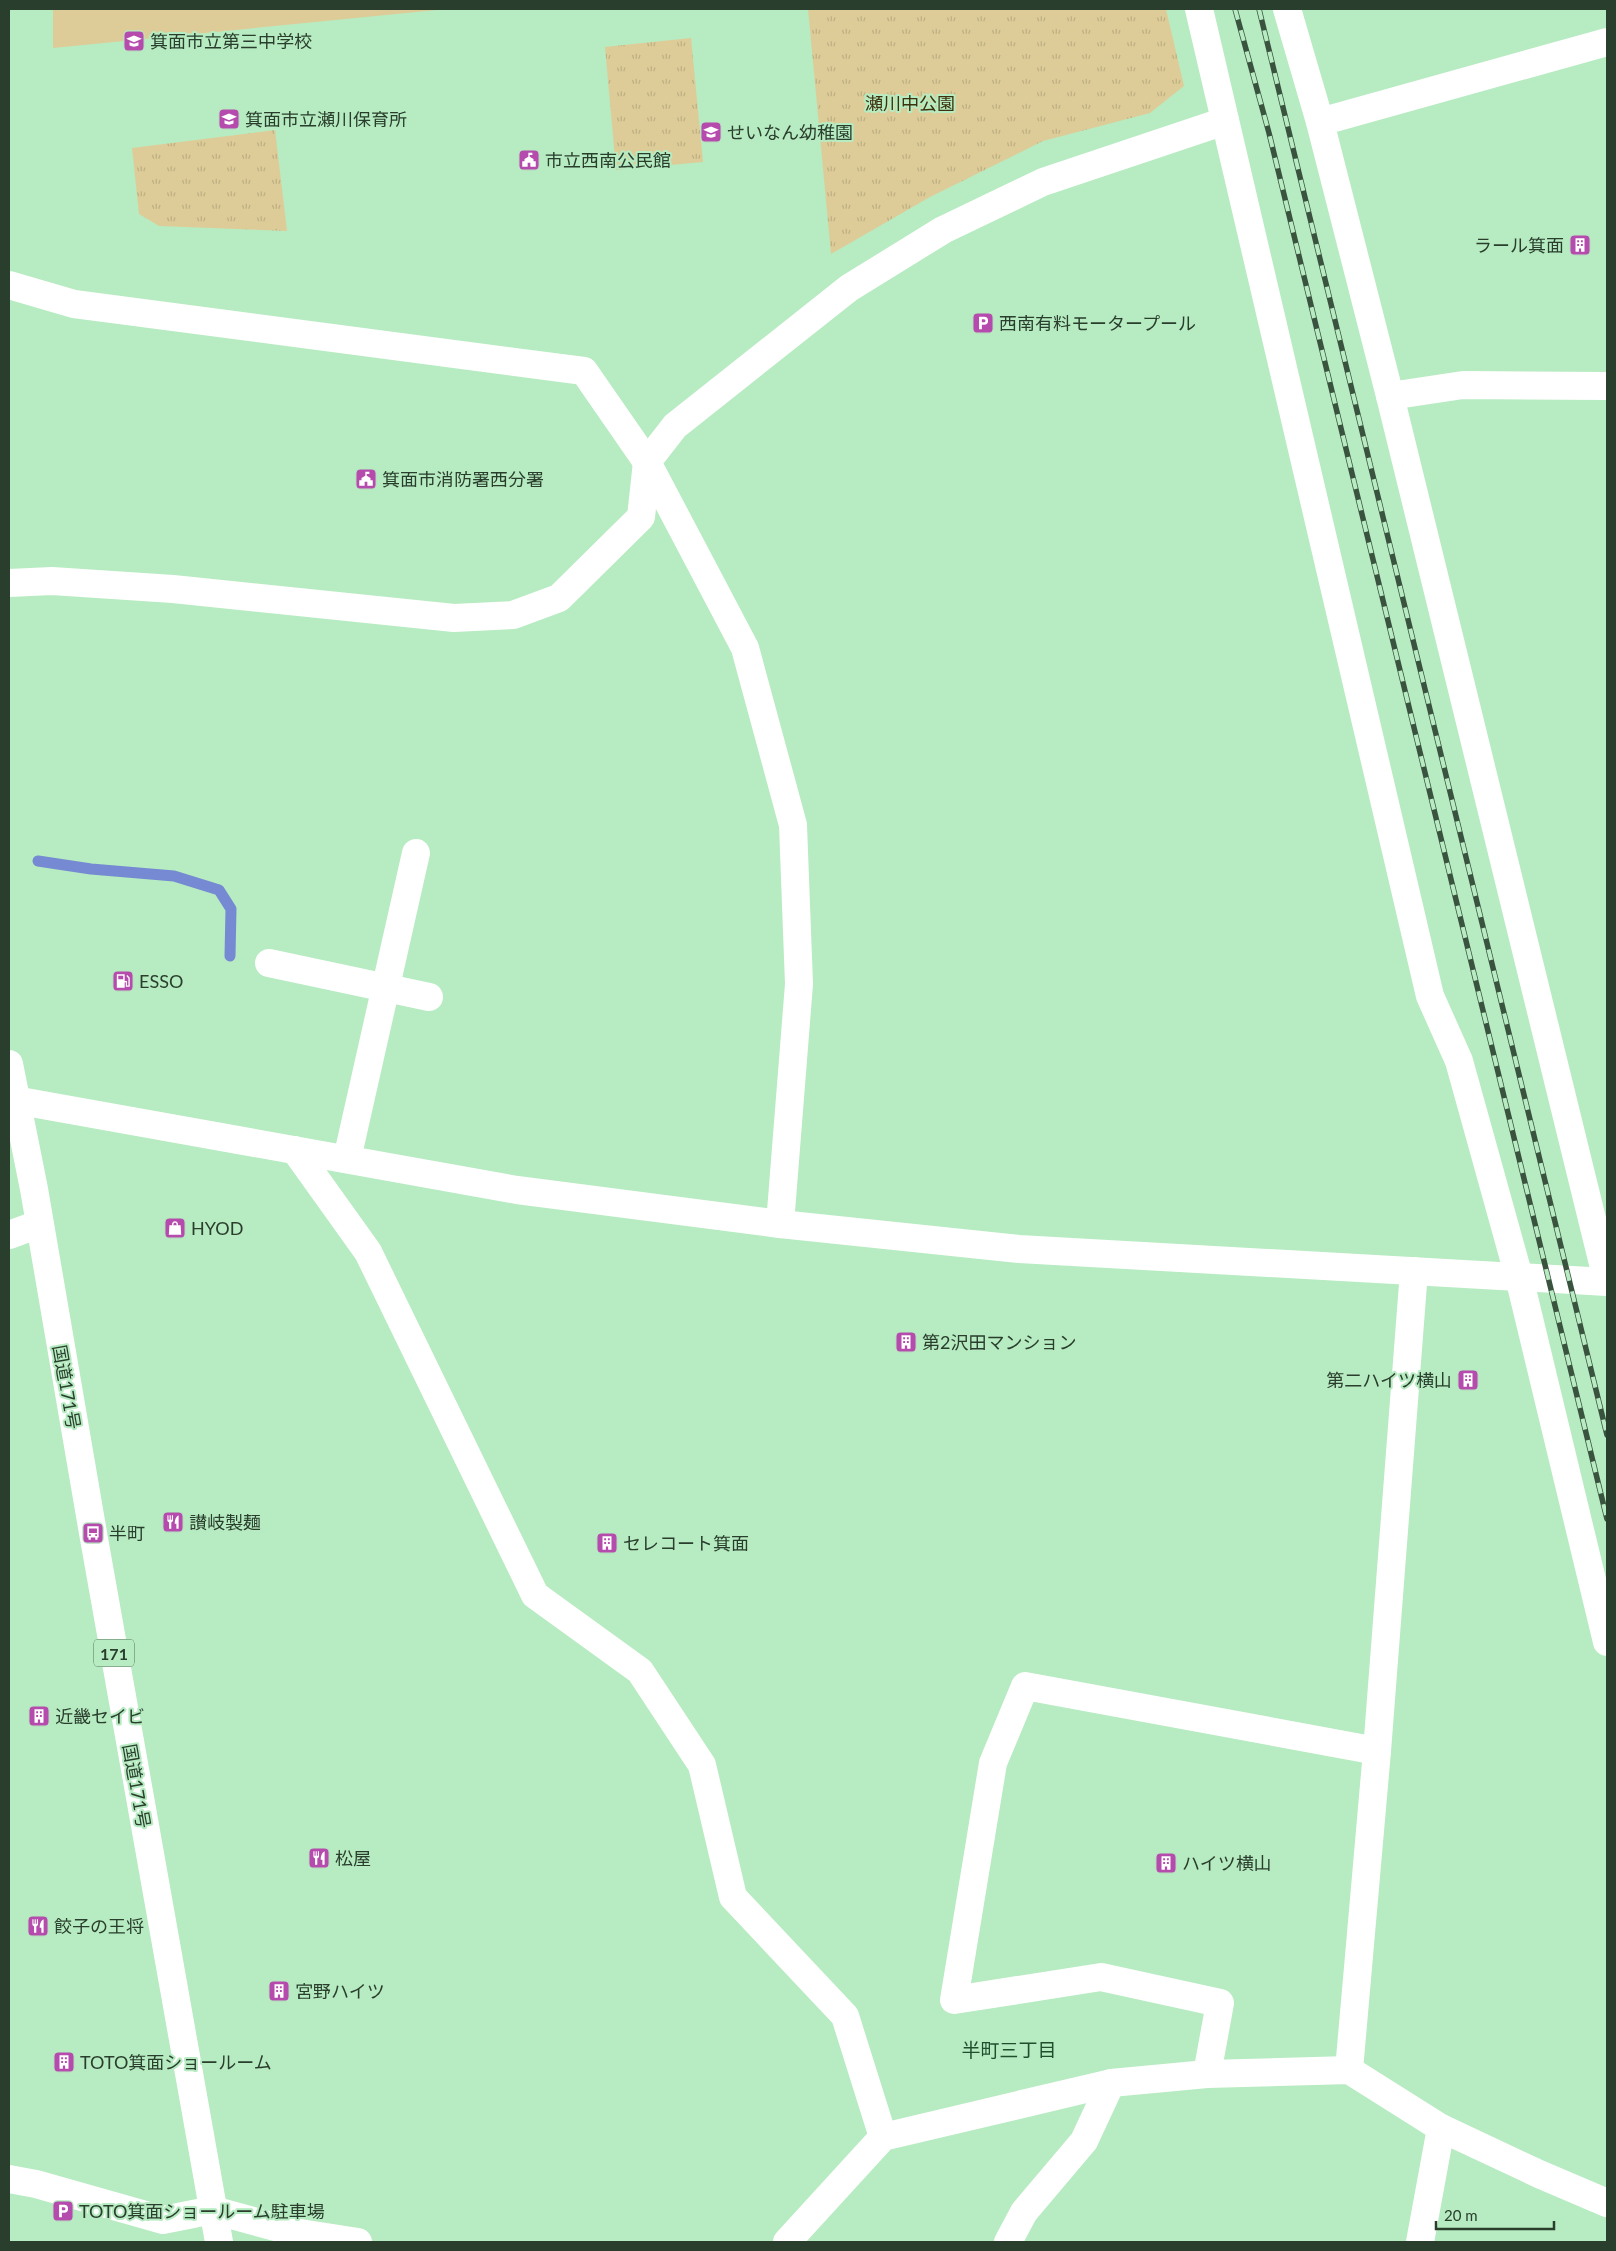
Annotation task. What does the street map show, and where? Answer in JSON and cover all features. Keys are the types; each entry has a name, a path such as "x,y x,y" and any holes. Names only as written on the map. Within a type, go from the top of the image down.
{"main road":[{"path":"1199,9 1430,996 1460,1061 1519,1277 1607,1642"},
{"path":"12,1100 518,1190 780,1224 1019,1249 1607,1281 1390,396 1320,122 1287,9"},
{"path":"1320,122 1607,42"},
{"path":"9,583 52,581 173,589 454,618 513,615 559,598 640,517 646,462 675,426 849,288 943,230 1043,182 1225,121"},
{"path":"9,285 74,304 584,371 646,462 745,648 793,825 799,984 780,1224"},
{"path":"1390,396 1463,385 1607,386"},
{"path":"348,1160 416,853"},
{"path":"269,963 429,998"},
{"name":"国道171号","path":"9,1064 12,1100 34,1189 219,2242"},
{"path":"295,1150 368,1252 535,1595 640,1671 702,1765 733,1897 845,2016 883,2137"},
{"path":"9,1235 39,1224"},
{"path":"1348,2070 1377,1751 1414,1271"},
{"path":"1207,2074 1220,2003 1100,1977 954,2000 993,1763 1025,1686 1377,1751"},
{"path":"787,2242 883,2137 1112,2083 1207,2074 1348,2070 1441,2128 1539,2174 1607,2203"},
{"path":"1008,2242 1024,2212 1084,2140 1112,2083"},
{"path":"1420,2242 1441,2128"},
{"path":"9,2179 36,2184 163,2220 213,2210 294,2232 358,2242"}],"green space":[{"name":"箕面市立第三中学校","path":"53,9 447,9 53,48"},
{"name":"瀬川中公園","path":"808,9 1166,9 1184,86 1150,113 1043,141 930,197 831,254"},
{"path":"691,38 703,162 616,170 605,47"},
{"path":"275,130 287,231 159,226 139,214 132,148"}],"waterway":[{"path":"38,861 91,869 174,876 219,890 231,909 230,956"}],"railway":[{"path":"1235,9 1269,133 1607,1519"},
{"path":"1259,9 1607,1435"}],"place":[{"name":"箕面市立第三中学校","path":"134,41"},
{"name":"箕面市立瀬川保育所","path":"229,119"},
{"name":"せいなん幼稚園","path":"711,132"},
{"name":"市立西南公民館","path":"529,160"},
{"name":"ラール箕面","path":"1580,245"},
{"name":"西南有料モータープール","path":"983,323"},
{"name":"箕面市消防署西分署","path":"366,479"},
{"name":"ESSO","path":"123,981"},
{"name":"HYOD","path":"175,1228"},
{"name":"第2沢田マンション","path":"906,1342"},
{"name":"第二ハイツ横山","path":"1468,1380"},
{"name":"讃岐製麺","path":"173,1522"},
{"name":"半町","path":"93,1533"},
{"name":"セレコート箕面","path":"607,1543"},
{"name":"近畿セイビ","path":"39,1716"},
{"name":"松屋","path":"319,1858"},
{"name":"ハイツ横山","path":"1166,1863"},
{"name":"餃子の王将","path":"38,1926"},
{"name":"宮野ハイツ","path":"279,1991"},
{"name":"TOTO箕面ショールーム","path":"64,2062"},
{"name":"TOTO箕面ショールーム駐車場","path":"63,2211"}],"district":[{"name":"半町三丁目","path":"1009,2049"}]}
